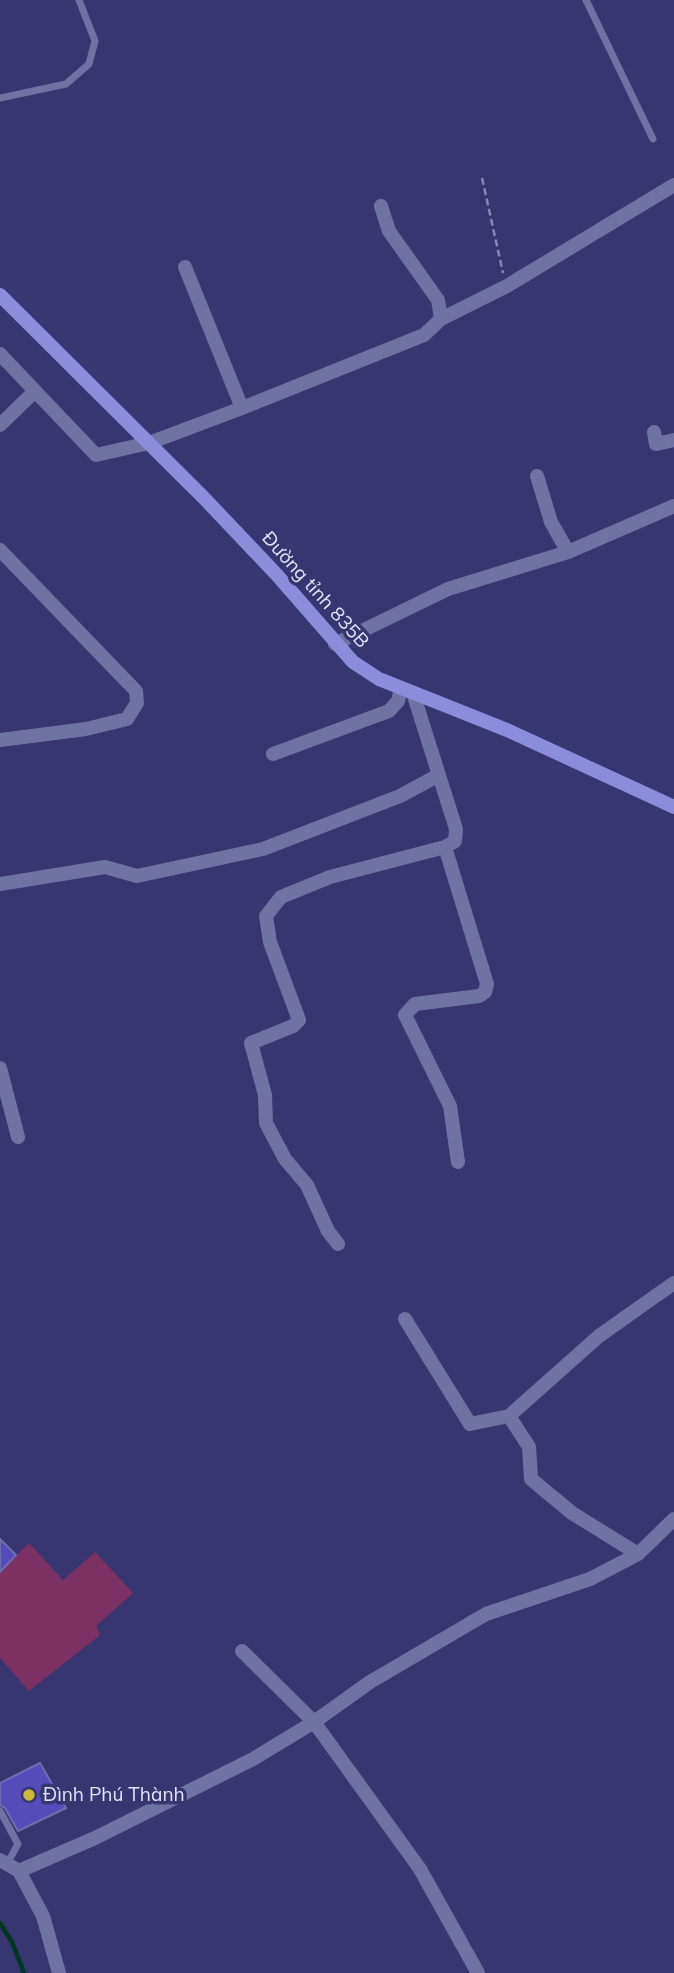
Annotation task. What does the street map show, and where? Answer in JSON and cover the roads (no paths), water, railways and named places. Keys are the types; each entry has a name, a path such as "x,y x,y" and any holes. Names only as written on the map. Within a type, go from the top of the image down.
{"main road":[{"name":"Đường tỉnh 835B","path":"0,295 277,575 353,662 407,690 507,730 674,807"}],"street":[{"path":"0,354 96,455 149,443 424,335 441,319 507,286 674,185"},
{"path":"381,206 389,231 438,300 441,319"},
{"path":"185,267 242,408"},
{"path":"0,425 35,391"},
{"path":"654,432 656,444 674,439"},
{"path":"537,476 551,522 568,552"},
{"path":"335,644 448,589 568,552 674,506"},
{"path":"0,550 136,691 137,703 127,719 86,729 0,740"},
{"path":"273,754 388,710 407,690"},
{"path":"338,1244 328,1231 307,1185 285,1159 266,1123 265,1095 251,1043 293,1026 299,1020 271,942 266,916 281,897 330,877 445,847 455,841 456,829 439,775 407,690"},
{"path":"0,884 105,867 137,876 263,849 400,796 439,775"},
{"path":"445,847 486,984 485,992 479,996 415,1004 405,1015 450,1106 458,1163"},
{"path":"0,1068 18,1137"},
{"path":"405,1319 470,1424 509,1416 599,1336 674,1283"},
{"path":"509,1416 529,1447 531,1479 572,1513 638,1554"},
{"path":"58,1973 43,1916 9,1865 94,1838 253,1759 314,1722 370,1682 486,1614 590,1579 638,1554 674,1519"},
{"path":"242,1651 314,1722 420,1869 478,1973"}],"lane":[{"path":"0,98 66,84 89,64 95,41 79,0"},
{"path":"586,0 653,139"},
{"path":"0,1811 18,1844 9,1865"}],"waterway":[{"path":"0,1923 12,1942 24,1973"}],"place":[{"name":"Đình Phú Thành","path":"29,1795"}]}
